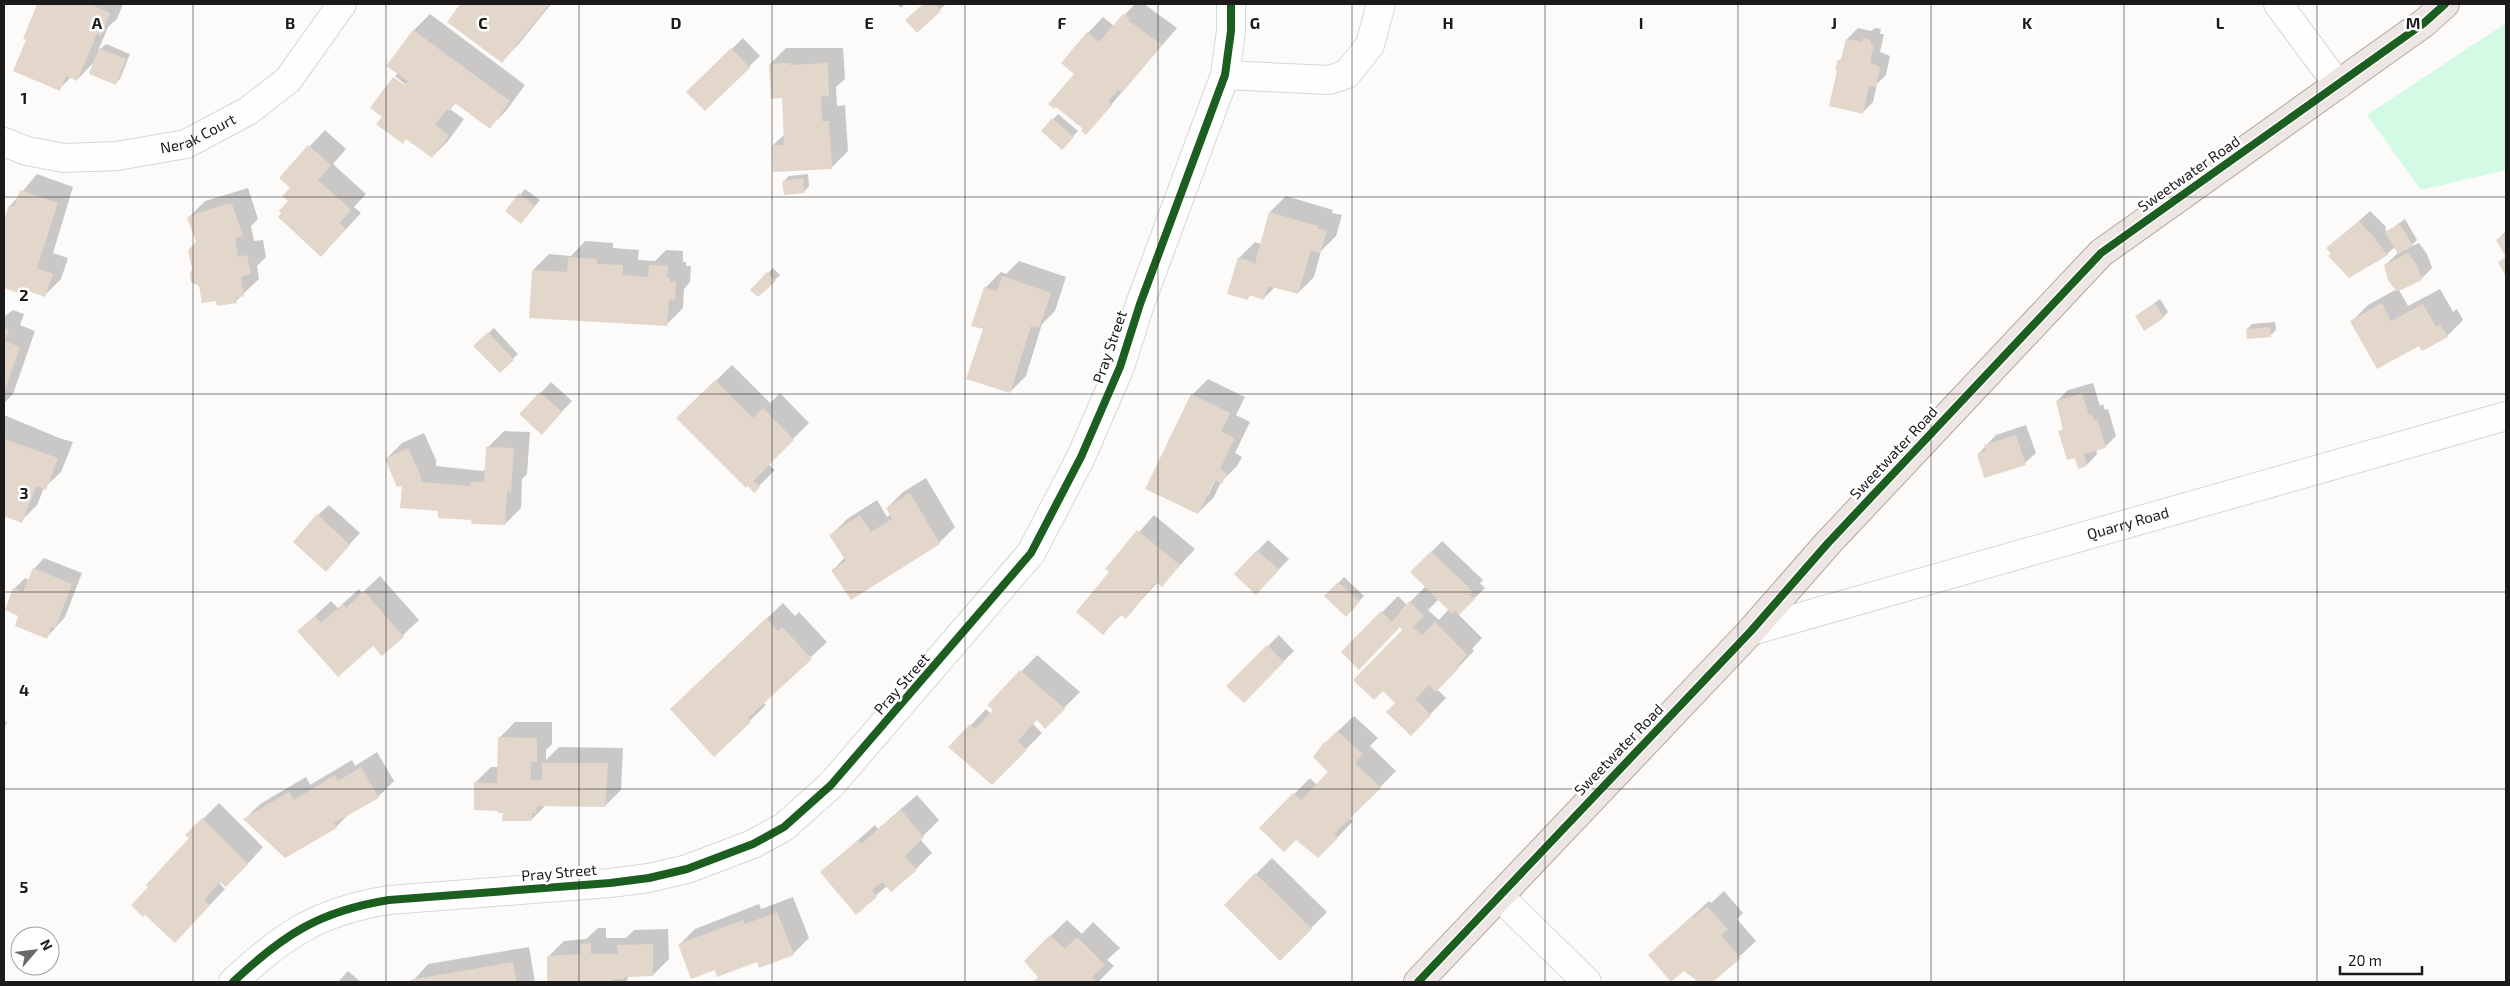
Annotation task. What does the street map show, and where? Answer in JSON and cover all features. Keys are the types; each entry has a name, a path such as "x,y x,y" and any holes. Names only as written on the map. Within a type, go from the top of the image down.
{"main road":[{"name":"Sweetwater Road","path":"1418,982 1751,632 1828,543 2101,253 2424,23 2445,4"}],"street":[{"name":"Nerak Court","path":"4,142 27,151 64,158 117,156 186,144 248,111 288,80 342,4"},
{"name":"Pray Street","path":"233,982 266,952 311,922 362,904 390,900 610,883 649,878 687,869 729,854 784,827 831,785 1031,553 1081,457 1120,367 1140,304 1225,75 1231,32 1231,4"},
{"path":"1225,75 1329,80 1347,74 1370,45 1381,4"},
{"path":"2278,4 2338,85"},
{"name":"Quarry Road","path":"1751,632 2506,416"},
{"path":"1499,896 1588,982"}],"green space":[{"path":"2506,23 2506,170 2421,190 2367,115"}],"building":[{"path":"37,4 90,4 110,13 101,36 97,34 77,81 66,76 60,91 13,71 26,40 23,39"},
{"path":"460,4 549,4 502,63 447,22"},
{"path":"923,4 935,4 941,11 917,33 905,20"},
{"path":"1124,13 1130,18 1128,20 1162,45 1122,93 1118,90 1108,101 1112,105 1086,135 1081,131 1083,129 1056,107 1054,109 1048,104 1074,74 1061,63 1087,32 1099,42"},
{"path":"413,30 510,101 490,129 455,103 449,111 447,109 435,125 449,135 432,158 406,139 403,144 376,124 382,117 370,108 393,77 405,85 408,81 386,66"},
{"path":"1863,38 1871,40 1870,44 1874,45 1870,63 1880,67 1876,87 1869,86 1863,114 1829,106 1837,70 1835,70 1837,61 1841,59 1846,39 1862,42"},
{"path":"99,48 126,59 116,85 89,74"},
{"path":"731,48 750,68 705,111 686,92"},
{"path":"790,63 790,65 828,63 829,96 821,97 822,121 829,121 832,169 773,172 772,145 784,145 782,98 771,99 769,64"},
{"path":"1052,118 1074,137 1062,150 1041,131"},
{"path":"308,145 331,165 318,180 351,210 339,223 346,229 321,257 278,217 281,213 279,211 288,201 282,196 290,188 279,178"},
{"path":"803,178 805,193 784,195 782,181"},
{"path":"20,190 58,203 37,268 53,274 45,297 20,288 18,293 4,288 4,220 9,205 14,207"},
{"path":"519,193 535,206 521,224 505,211"},
{"path":"229,203 232,204 243,236 235,238 238,257 247,255 251,274 241,277 244,296 236,298 237,303 217,306 216,301 202,303 199,286 191,282 190,273 192,269 188,250 196,242 187,217"},
{"path":"1269,212 1318,226 1317,228 1327,231 1320,253 1311,250 1298,294 1268,286 1264,300 1249,295 1248,300 1227,294 1238,257 1255,263"},
{"path":"2359,221 2388,255 2349,278 2328,256 2331,254 2326,248"},
{"path":"2400,224 2413,246 2398,254 2385,232"},
{"path":"2506,234 2506,257 2496,240"},
{"path":"2408,253 2417,265 2422,280 2397,292 2388,280 2384,265"},
{"path":"568,257 597,259 597,264 623,265 623,275 648,277 649,265 668,266 667,278 670,278 670,282 676,282 675,300 669,299 667,326 529,318 532,270 567,272"},
{"path":"2506,257 2506,277 2498,262"},
{"path":"767,272 776,281 758,297 750,290"},
{"path":"1002,276 1051,293 1039,328 1031,326 1010,393 966,379 983,329 971,326 984,287 997,291"},
{"path":"2155,303 2164,318 2144,331 2135,316"},
{"path":"2382,303 2391,321 2423,304 2436,327 2440,324 2448,337 2422,351 2419,346 2377,369 2350,321"},
{"path":"2270,327 2271,337 2247,339 2246,329"},
{"path":"4,328 9,330 5,341 20,347 4,393"},
{"path":"488,332 514,360 500,373 473,346"},
{"path":"715,380 753,418 763,408 794,440 753,481 760,487 754,493 748,486 746,488 676,418"},
{"path":"540,392 562,412 542,435 519,414"},
{"path":"2082,393 2089,415 2092,414 2094,420 2097,419 2106,448 2084,454 2087,466 2078,469 2075,458 2067,460 2058,431 2063,430 2056,401"},
{"path":"1191,394 1230,413 1221,431 1235,438 1220,469 1227,473 1222,484 1215,480 1198,514 1145,489"},
{"path":"2016,435 2026,465 1984,478 1977,454 1986,450 1984,445"},
{"path":"4,439 58,458 46,490 36,486 22,523 4,516"},
{"path":"486,447 514,448 511,492 507,491 505,525 472,524 471,520 438,518 438,511 400,508 402,486 397,487 385,459 408,448 421,476 421,482 470,486 471,482 484,482"},
{"path":"910,493 940,544 851,600 831,570 846,561 829,535 860,515 871,532 892,519 886,508"},
{"path":"317,514 350,545 326,572 293,542"},
{"path":"1137,530 1180,565 1162,587 1156,582 1126,619 1120,614 1103,635 1076,612 1109,572 1105,569"},
{"path":"1257,550 1279,570 1256,595 1234,574"},
{"path":"1431,551 1473,592 1470,595 1475,599 1459,615 1455,611 1452,614 1410,572"},
{"path":"33,568 72,584 55,629 51,627 47,639 15,626 18,616 5,610 13,588 23,592"},
{"path":"1338,582 1360,602 1346,617 1324,596"},
{"path":"364,591 404,637 382,656 373,646 338,677 297,631 315,616 321,623 343,604 346,608"},
{"path":"1409,601 1424,616 1413,627 1422,635 1435,622 1467,655 1457,666 1459,668 1436,692 1429,685 1415,699 1431,715 1411,736 1386,712 1395,703 1383,691 1374,700 1353,680 1402,630 1400,627 1359,670 1341,652 1381,611 1392,622"},
{"path":"766,618 778,631 782,627 812,659 748,718 751,722 714,757 670,709"},
{"path":"1267,645 1284,662 1244,703 1226,686"},
{"path":"1020,670 1065,709 1045,729 1037,720 1018,741 1027,750 992,785 948,747 970,724 975,729 993,710 987,705"},
{"path":"1337,731 1363,754 1355,763 1381,788 1334,834 1338,838 1318,858 1296,840 1284,852 1259,828 1293,793 1301,800 1328,772 1313,757 1324,742"},
{"path":"498,737 537,738 537,762 531,762 531,780 542,780 542,763 608,763 605,807 537,806 536,813 532,813 531,821 502,821 503,813 498,813 498,811 474,810 474,782 497,783"},
{"path":"361,767 379,798 334,823 337,828 285,858 243,819 289,792 294,800 335,775 338,781"},
{"path":"901,810 924,837 905,856 917,870 891,892 882,882 872,890 877,897 856,915 820,872 858,840 861,844"},
{"path":"202,818 248,864 226,887 220,882 204,900 210,905 175,943 145,915 143,917 131,905 148,887 146,885 189,838 185,835"},
{"path":"1255,873 1312,929 1280,961 1224,905"},
{"path":"1707,906 1728,930 1721,935 1741,958 1713,982 1693,982 1696,980 1684,971 1671,982 1648,955 1692,916 1694,918"},
{"path":"777,912 794,955 759,968 757,962 717,977 715,970 691,979 678,944 743,920 745,924"},
{"path":"1050,935 1065,949 1077,937 1105,965 1092,977 1098,982 1033,982 1038,977 1024,961"},
{"path":"591,943 591,954 618,954 617,945 653,944 653,976 624,977 624,979 613,979 613,982 547,982 547,956 581,954 580,944"},
{"path":"513,962 517,982 411,982 410,980"}],"cycle path":[{"path":"233,982 269,950 304,927 323,918 365,905 389,900 610,883 649,878 687,869 753,844 784,827 831,785 1031,553 1081,457 1120,367 1140,304 1225,75 1231,31 1231,4"},
{"path":"1418,982 1751,631 1828,543 2101,253 2424,23 2445,4"}]}
